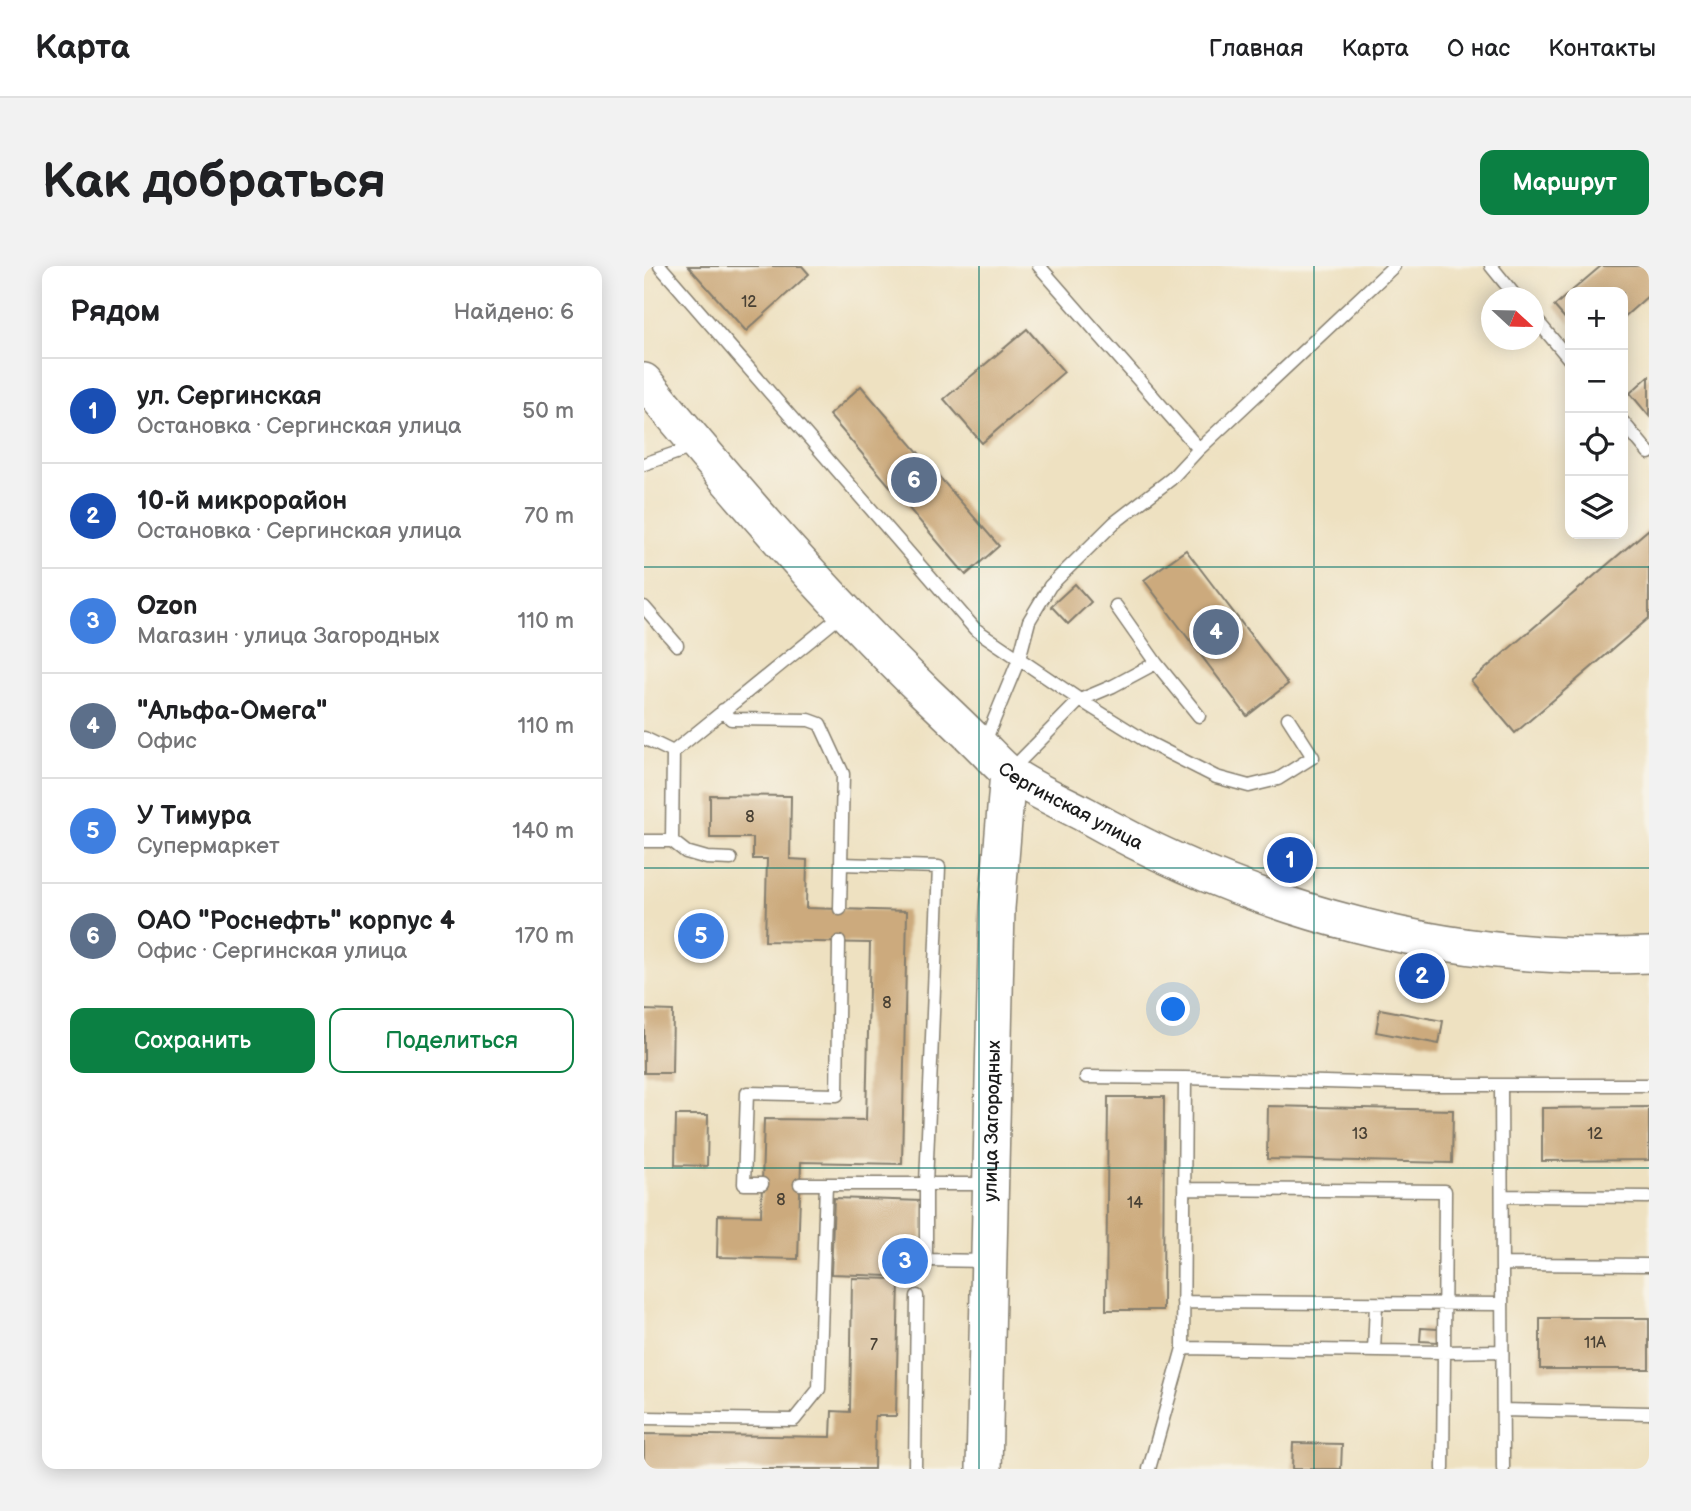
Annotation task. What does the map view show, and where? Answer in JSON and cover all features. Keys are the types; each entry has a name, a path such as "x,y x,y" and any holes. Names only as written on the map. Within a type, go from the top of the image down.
{"main road":[{"name":"Сергинская улица","path":"644,381 844,612 1009,772 1118,834 1203,875 1287,906 1417,938 1491,950 1555,956 1649,955"},
{"name":"улица Загородных","path":"984,1469 997,908 1009,772"}],"lane":[{"path":"660,266 975,629 1149,743 1216,778 1250,786 1278,779 1313,757 1288,718"},
{"path":"1039,266 1199,449"},
{"path":"982,747 1019,659 1029,621 1050,586 1114,523 1171,479 1199,449 1394,266"},
{"path":"1491,266 1508,287"},
{"path":"1544,329 1565,354"},
{"path":"1628,428 1649,453"},
{"path":"644,464 698,445"},
{"path":"1116,606 1156,663 1199,716"},
{"path":"644,607 677,645"},
{"path":"672,841 673,752 844,612"},
{"path":"1009,772 1080,700 1156,663"},
{"path":"723,710 731,719 809,720 820,724 843,774 840,909"},
{"path":"644,738 673,752"},
{"path":"644,841 672,841 686,852 707,858 731,859"},
{"path":"841,864 939,867 926,1184 926,1260 989,1261"},
{"path":"762,1184 744,1184 747,1093 837,1095 839,942"},
{"path":"1086,1077 1501,1086 1649,1085"},
{"path":"1149,1469 1183,1348 1185,1078"},
{"path":"1501,1086 1503,1469"},
{"path":"800,1184 990,1184"},
{"path":"644,1418 794,1420 819,1389 825,1184"},
{"path":"1185,1189 1445,1191 1443,1469"},
{"path":"1503,1196 1649,1197"},
{"path":"1502,1264 1649,1265"},
{"path":"915,1469 918,1296"},
{"path":"1183,1302 1502,1304"},
{"path":"1374,1351 1376,1304"},
{"path":"1183,1348 1502,1351"},
{"path":"1503,1410 1649,1413"}],"building":[{"path":"688,266 802,266 809,274 746,331"},
{"path":"1601,266 1649,266 1649,295 1628,314 1628,287 1576,287"},
{"path":"1565,296 1565,318 1554,306"},
{"path":"1027,329 1064,372 982,443 944,399"},
{"path":"1649,376 1649,416 1630,393"},
{"path":"861,386 999,546 966,575 829,415"},
{"path":"1649,529 1649,618 1515,733 1471,681"},
{"path":"1186,550 1288,684 1247,716 1144,580"},
{"path":"1075,584 1091,602 1068,624 1051,606"},
{"path":"710,795 791,796 790,859 807,860 806,908 907,911 902,1164 801,1162 798,1259 717,1257 718,1215 761,1216 764,1119 866,1120 870,943 765,941 767,859 753,859 753,838 710,838"},
{"path":"688,927 712,928 712,941 687,940"},
{"path":"1380,1009 1443,1021 1439,1044 1376,1032"},
{"path":"644,1010 673,1011 672,1073 644,1073"},
{"path":"1108,1097 1164,1097 1163,1310 1106,1310"},
{"path":"1268,1106 1453,1110 1452,1163 1267,1159"},
{"path":"1649,1107 1649,1160 1542,1161 1542,1108"},
{"path":"676,1115 708,1115 707,1166 675,1165"},
{"path":"834,1198 922,1201 920,1277 831,1274"},
{"path":"852,1278 899,1279 896,1416 875,1416 874,1469 644,1469 644,1434 831,1437 832,1411 850,1412"},
{"path":"1540,1318 1649,1318 1649,1369 1540,1369"},
{"path":"1421,1328 1438,1329 1438,1342 1420,1341"},
{"path":"1293,1443 1342,1444 1341,1469 1292,1469"}],"place":[{"name":"ОАО \"Роснефть\" корпус 4","path":"914,480"},
{"name":"\"Альфа-Омега\"","path":"1216,632"},
{"name":"ул. Сергинская","path":"1290,860"},
{"name":"У Тимура","path":"701,936"},
{"name":"10-й микрорайон","path":"1422,976"},
{"name":"Ozon","path":"905,1261"}]}
